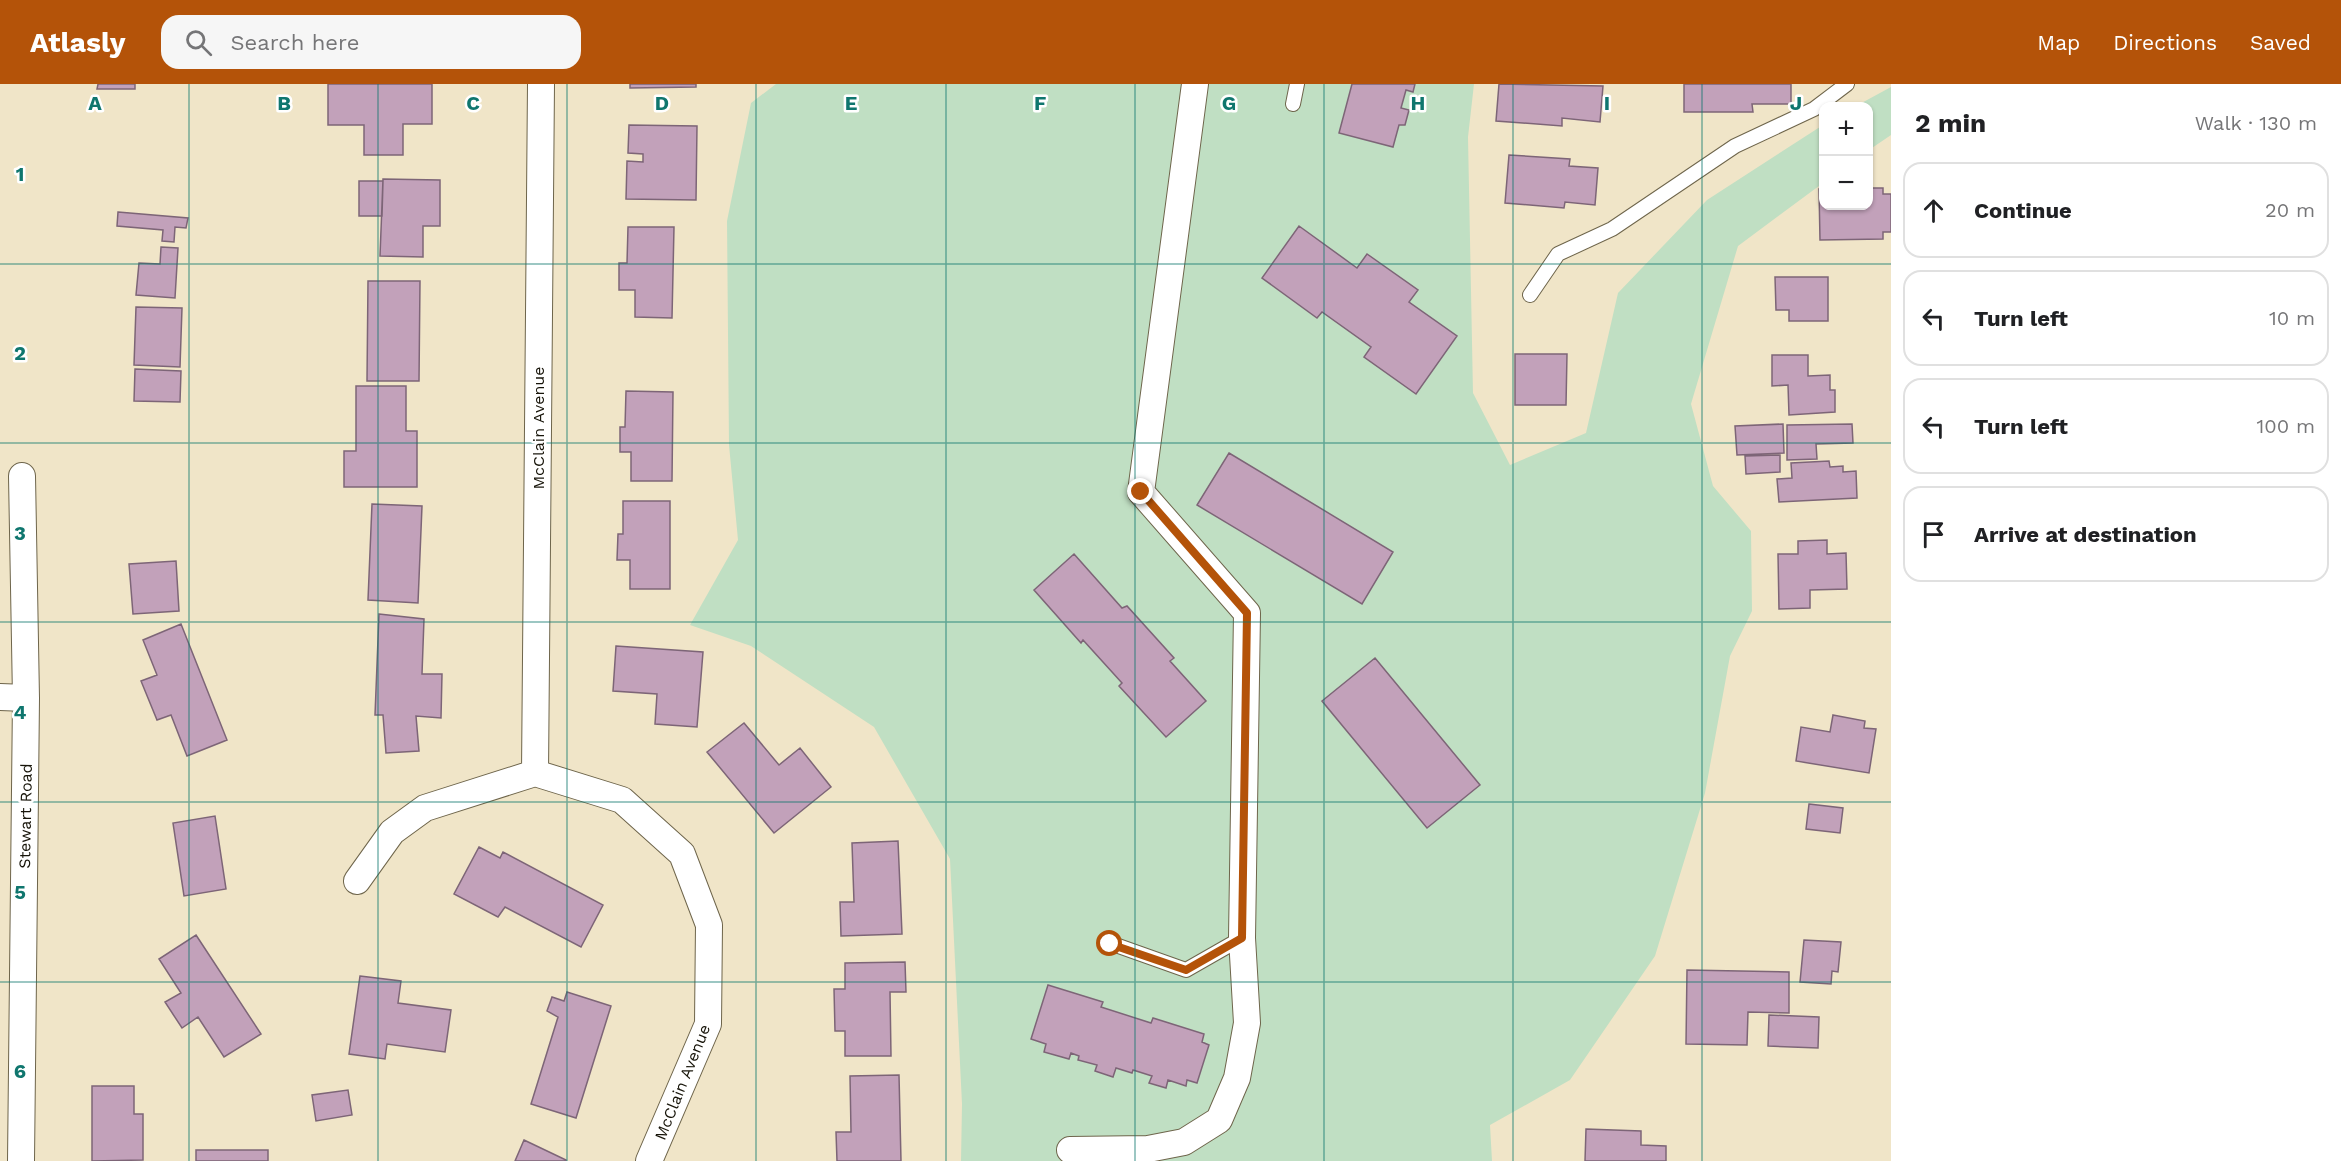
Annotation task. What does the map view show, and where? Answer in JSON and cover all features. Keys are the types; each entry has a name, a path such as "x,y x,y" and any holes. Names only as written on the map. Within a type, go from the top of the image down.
{"street":[{"name":"McClain Avenue","path":"541,84 535,773 622,800 682,854 709,925 708,1024 649,1161"},
{"path":"1070,1150 1148,1149 1185,1142 1219,1119 1237,1078 1247,1023 1242,938 1247,613 1141,492 1195,84"},
{"name":"Stewart Road","path":"21,1161 26,698 22,476"},
{"path":"0,697 26,698"},
{"path":"357,881 392,832 425,808 535,773"}],"lane":[{"path":"1293,104 1297,84"},
{"path":"1530,295 1558,254 1612,229 1735,146 1814,109 1847,84"},
{"path":"1110,944 1186,970 1242,938"}],"green space":[{"path":"776,84 1474,84 1468,137 1473,393 1510,465 1586,433 1618,293 1707,200 1819,128 1819,186 1738,246 1691,404 1713,486 1751,531 1752,611 1730,656 1705,793 1655,956 1570,1080 1490,1125 1492,1161 961,1161 962,1104 950,859 874,727 751,646 690,625 738,540 729,445 727,221 751,103"},
{"path":"1891,87 1891,135 1873,147 1873,102 1863,102"}],"building":[{"path":"98,84 135,84 135,89 97,89"},
{"path":"328,84 432,84 432,124 403,124 403,155 364,155 364,125 328,125"},
{"path":"630,84 696,84 696,87 630,88"},
{"path":"1352,84 1415,84 1413,92 1406,90 1401,108 1409,110 1405,125 1399,125 1393,147 1339,133"},
{"path":"1499,84 1603,86 1600,122 1562,118 1562,126 1496,121"},
{"path":"1684,84 1791,84 1791,104 1752,104 1753,112 1684,112"},
{"path":"629,125 697,126 696,200 626,199 627,161 643,162 643,154 628,153"},
{"path":"1509,155 1570,159 1569,166 1598,168 1595,205 1565,202 1564,208 1505,203"},
{"path":"383,179 440,180 440,226 423,226 423,257 380,256"},
{"path":"359,181 383,181 382,216 359,216"},
{"path":"1873,188 1883,188 1883,194 1891,194 1891,232 1883,232 1883,239 1820,240 1819,210 1873,210"},
{"path":"118,212 188,218 186,228 175,227 174,242 162,241 163,230 117,226"},
{"path":"1299,226 1357,268 1367,254 1418,290 1409,302 1457,336 1416,394 1364,357 1371,347 1322,312 1317,318 1262,278"},
{"path":"628,227 674,227 672,318 635,317 635,290 619,290 619,263 627,263"},
{"path":"161,247 178,248 175,298 136,295 139,263 160,264"},
{"path":"1775,277 1828,277 1828,321 1789,321 1789,310 1776,310"},
{"path":"368,281 420,281 419,381 367,381"},
{"path":"136,307 182,308 180,367 134,365"},
{"path":"1515,354 1567,354 1566,405 1515,405"},
{"path":"1772,355 1808,355 1808,376 1830,375 1830,390 1835,390 1835,412 1789,415 1788,385 1772,386"},
{"path":"135,369 181,371 180,402 134,401"},
{"path":"356,386 406,386 406,431 417,431 417,487 344,487 344,451 356,451"},
{"path":"626,391 673,392 672,481 631,481 631,452 620,452 620,427 625,427"},
{"path":"1783,424 1784,453 1737,455 1735,426"},
{"path":"1852,424 1853,443 1816,444 1817,459 1787,460 1787,425"},
{"path":"1229,453 1393,552 1362,604 1197,505"},
{"path":"1780,455 1780,472 1746,474 1745,456"},
{"path":"1829,461 1830,467 1843,466 1843,472 1856,471 1857,498 1779,502 1777,479 1792,478 1791,463"},
{"path":"623,501 670,501 670,589 630,589 630,560 617,560 618,534 623,534"},
{"path":"372,504 422,506 418,603 368,600"},
{"path":"1827,540 1827,554 1846,553 1847,589 1810,590 1810,608 1779,609 1778,554 1798,554 1798,541"},
{"path":"1074,554 1122,608 1127,606 1174,658 1170,661 1206,701 1166,737 1119,686 1122,683 1083,640 1081,643 1034,590"},
{"path":"176,561 179,611 133,614 129,564"},
{"path":"379,614 424,619 422,674 442,674 441,718 416,716 419,751 386,753 383,715 375,715"},
{"path":"181,624 227,740 187,756 171,715 157,720 141,681 157,675 143,640"},
{"path":"616,646 703,652 697,727 655,724 657,694 613,691"},
{"path":"1375,658 1480,785 1427,828 1322,701"},
{"path":"1833,715 1865,721 1864,728 1876,729 1869,773 1796,761 1801,727 1830,732"},
{"path":"744,723 779,765 800,748 831,787 774,833 707,752"},
{"path":"1809,804 1843,808 1840,833 1806,829"},
{"path":"215,816 226,889 184,896 173,823"},
{"path":"898,841 902,934 841,936 840,902 854,902 852,843"},
{"path":"479,847 500,858 503,852 603,905 581,947 505,907 498,917 454,894"},
{"path":"196,935 261,1034 224,1057 198,1017 182,1028 165,1002 181,993 159,959"},
{"path":"1804,940 1841,942 1838,972 1832,971 1831,984 1800,982"},
{"path":"905,962 906,992 890,992 891,1056 845,1056 845,1031 835,1031 834,989 845,989 845,963"},
{"path":"1687,970 1789,972 1789,1013 1748,1012 1747,1045 1686,1044"},
{"path":"360,976 401,981 398,1003 451,1010 445,1052 387,1044 385,1059 349,1054"},
{"path":"1048,985 1103,1002 1101,1007 1151,1023 1153,1018 1204,1034 1202,1042 1209,1045 1197,1083 1187,1080 1186,1086 1168,1080 1166,1088 1149,1083 1152,1076 1133,1070 1132,1073 1116,1068 1113,1077 1095,1071 1097,1065 1078,1060 1079,1056 1071,1053 1069,1059 1044,1052 1046,1044 1031,1039"},
{"path":"567,992 611,1006 576,1118 531,1104 558,1017 547,1011 552,997 564,1001"},
{"path":"1769,1015 1819,1017 1818,1048 1768,1046"},
{"path":"899,1075 901,1161 837,1161 836,1132 851,1132 850,1076"},
{"path":"92,1086 134,1086 134,1114 143,1114 143,1160 92,1161"},
{"path":"348,1090 352,1115 316,1121 312,1095"},
{"path":"1586,1129 1641,1131 1641,1145 1666,1146 1666,1161 1585,1161"},
{"path":"524,1140 566,1160 566,1161 515,1161"},
{"path":"196,1150 268,1150 268,1161 196,1161"}],"route":[{"path":"1110,944 1186,970 1242,938 1247,613 1141,492"}]}
